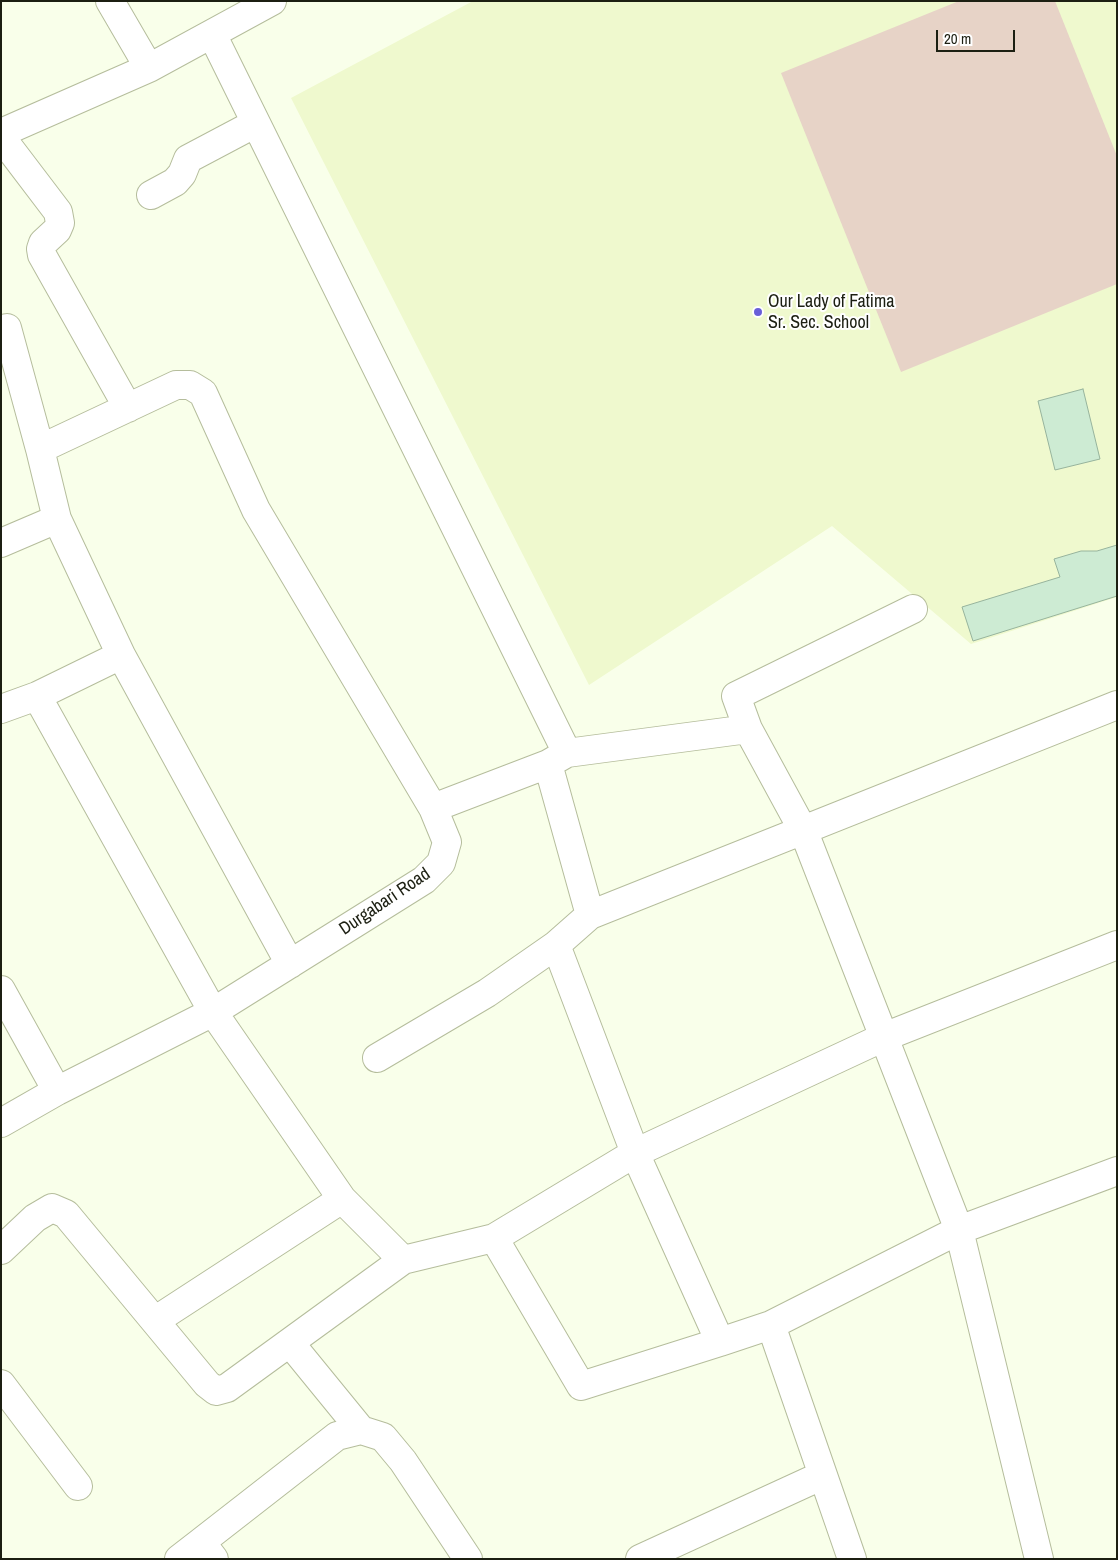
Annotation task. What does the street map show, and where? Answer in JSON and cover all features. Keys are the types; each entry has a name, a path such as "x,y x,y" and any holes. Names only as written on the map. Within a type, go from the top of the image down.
{"street":[{"path":"110,1 149,68"},
{"path":"1,133 149,68 272,1"},
{"path":"212,34 558,758 590,916"},
{"path":"151,195 175,182 182,174 188,159 256,123"},
{"path":"1,137 58,212 60,223 57,230 43,243 42,255 128,408"},
{"path":"8,328 57,519 121,655 290,964"},
{"name":"Durgabari Road","path":"1,1123 57,1091 213,1012 424,880 441,863 447,842 433,808 256,510 204,393 190,385 176,385 40,449"},
{"path":"1,543 57,519"},
{"path":"912,609 736,696 748,729 804,832 959,1230 1039,1559"},
{"path":"1,709 37,696 121,655"},
{"path":"37,696 213,1012 342,1199 403,1260"},
{"path":"378,1058 487,993 556,945 590,916 804,832 1117,705"},
{"path":"433,808 558,758 748,729"},
{"path":"556,945 635,1153 720,1342"},
{"path":"1,1250 34,1218 52,1208 66,1214 156,1320 207,1384 216,1391 227,1388 403,1260 494,1238 635,1153 884,1037 1117,945"},
{"path":"1,990 57,1091"},
{"path":"494,1238 581,1386 771,1325 959,1230 1117,1171"},
{"path":"156,1320 342,1199"},
{"path":"771,1325 852,1559"},
{"path":"290,1343 361,1430"},
{"path":"1,1384 78,1486"},
{"path":"179,1559 208,1550 337,1436 361,1430 383,1437 403,1461 468,1559"},
{"path":"640,1559 823,1475"}],"shaded area":[{"name":"Our Lady of Fatima Sr. Sec. School","path":"473,1 1117,1 1117,597 971,644 832,526 589,685 291,98"},
{"path":"959,1 1055,1 1117,156 1117,284 901,372 781,73"}],"building":[{"path":"1083,389 1100,459 1055,470 1038,401"},
{"path":"1117,545 1117,596 973,641 962,607 1060,577 1054,559 1081,551 1097,551"}],"place":[{"name":"Our Lady of Fatima Sr. Sec. School","path":"758,312"}]}
